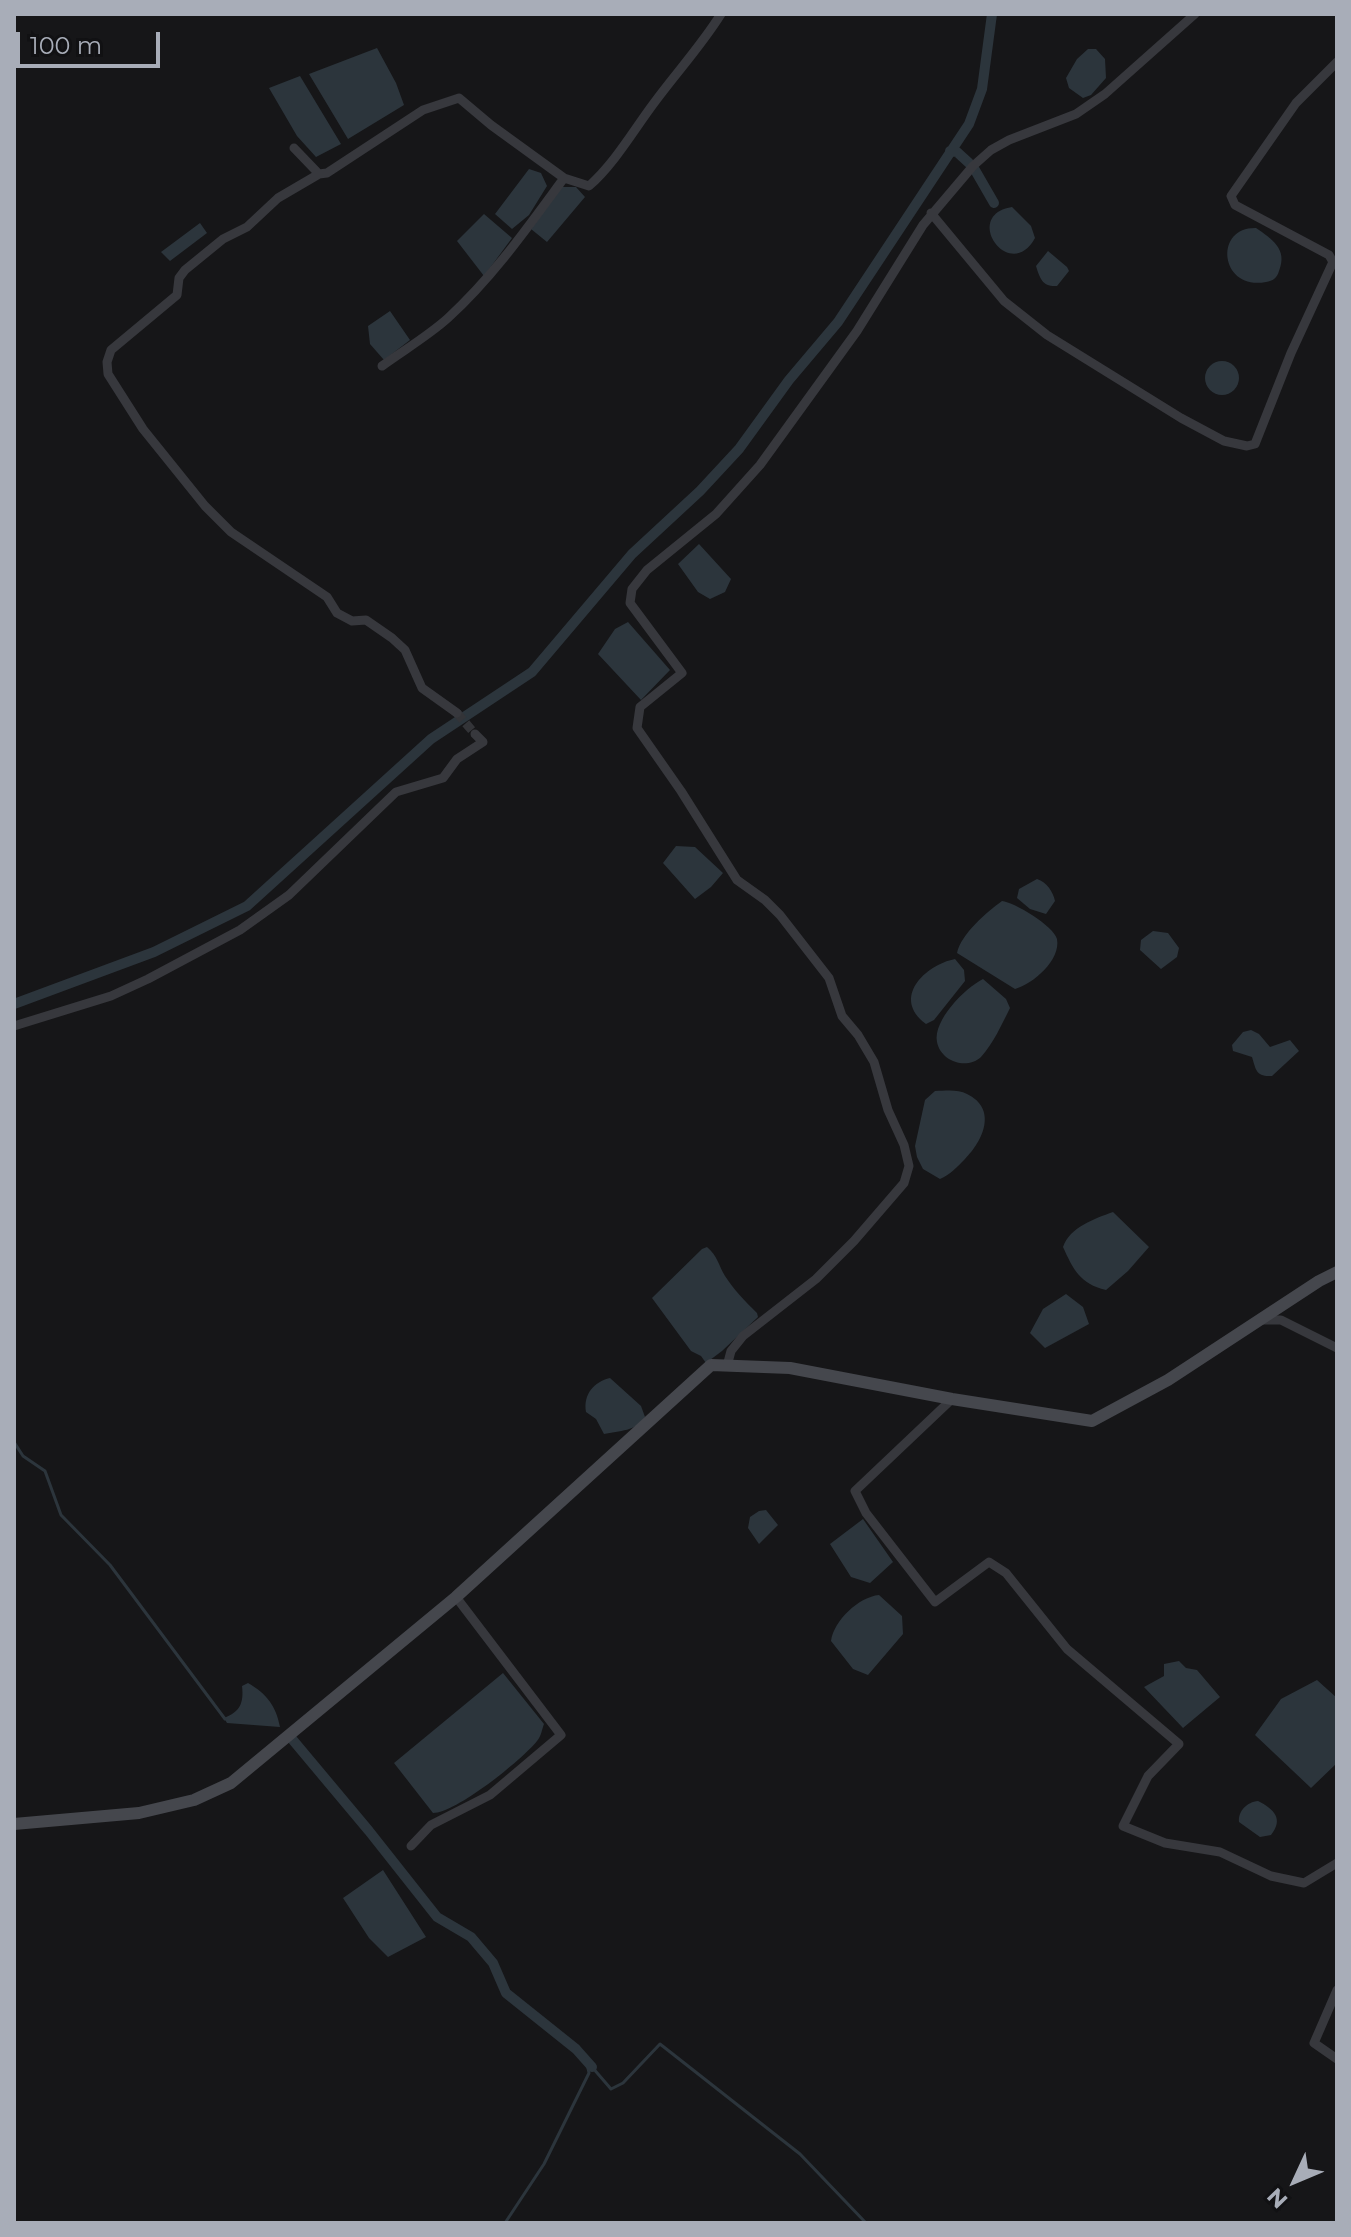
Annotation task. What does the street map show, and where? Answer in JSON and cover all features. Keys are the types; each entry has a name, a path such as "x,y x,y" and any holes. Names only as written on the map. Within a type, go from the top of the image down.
{"street":[{"path":"457,713 422,688 405,650 386,632 366,620 352,621 337,613 327,597 231,532 205,506 143,429 108,374 107,362 111,350 177,295 179,278 185,270 223,239 247,227 278,198 319,174 327,173 423,110 459,98 564,178 589,186 603,174 721,14"},
{"path":"727,1366 731,1351 743,1336 816,1279 854,1241 904,1183 909,1166 874,1062 842,1016 829,978 780,915 737,880 637,728 640,707 682,673 651,627 630,603 632,589 656,562 716,514 760,465 857,331 931,213 973,166 991,150 1009,140 1076,114 1105,94 1195,14"},
{"path":"931,213 1004,301 1047,335 1224,441 1247,446 1255,444 1291,353 1333,262 1329,255 1235,205 1231,196 1296,103 1337,62"},
{"path":"294,148 319,174"},
{"path":"382,366 446,320 467,299 515,246 564,178"},
{"path":"14,1026 111,996 240,930 289,895 396,792 443,778 457,759 483,742 475,734"},
{"path":"14,1824 139,1813 194,1800 231,1783 456,1597 711,1365 790,1368 952,1399 1092,1421 1168,1380 1337,1272"},
{"path":"1261,1320 1281,1320 1337,1348"},
{"path":"952,1399 855,1491 866,1513 935,1602 989,1562 1006,1573 1067,1649 1179,1744 1148,1776 1123,1826 1165,1843 1220,1852 1271,1876 1304,1883 1337,1863"},
{"path":"411,1846 431,1825 490,1795 561,1735 456,1597"},
{"path":"1337,1990 1314,2043 1337,2059"}],"shaded area":[{"path":"377,48 404,105 348,139 309,74"},
{"path":"1088,49 1096,49 1105,59 1106,78 1091,95 1083,98 1069,88 1066,78 1077,59"},
{"path":"300,76 341,144 316,157 297,136 269,88"},
{"path":"529,169 541,173 547,186 529,215 512,229 495,214"},
{"path":"562,187 576,187 585,197 547,242 531,229"},
{"path":"1012,207 1031,226 1035,238 1025,250 1014,254 1003,251 990,232 991,222 997,213"},
{"path":"484,214 512,238 484,276 457,241"},
{"path":"200,223 207,233 170,261 161,252"},
{"path":"1256,228 1280,251 1281,263 1277,276 1268,282 1251,282 1239,277 1231,269 1228,258 1228,247 1233,237 1242,230"},
{"path":"1048,251 1069,271 1057,286 1043,281 1036,266"},
{"path":"390,311 410,340 384,360 370,344 368,326"},
{"path":"1222,361 1234,366 1239,378 1234,390 1222,395 1210,390 1205,378 1210,366"},
{"path":"699,544 731,579 725,592 710,599 698,592 678,564"},
{"path":"628,622 670,670 641,700 598,654 615,629"},
{"path":"676,846 695,847 723,873 695,899 663,863"},
{"path":"1037,879 1049,888 1055,901 1046,914 1030,909 1017,898 1019,889"},
{"path":"1002,901 1033,916 1049,928 1057,939 1055,955 1050,963 1030,982 1015,989 957,953 969,931"},
{"path":"1153,931 1168,933 1179,948 1177,957 1161,969 1140,950 1141,940"},
{"path":"955,959 964,970 965,981 934,1020 926,1024 916,1014 912,1004 916,984 933,968"},
{"path":"983,979 1006,999 1010,1008 981,1057 969,1063 955,1062 939,1049 937,1033 940,1024 959,997"},
{"path":"1251,1030 1270,1047 1290,1040 1299,1051 1272,1076 1260,1074 1252,1057 1233,1051 1232,1045 1243,1032"},
{"path":"935,1091 967,1094 977,1100 985,1116 982,1134 972,1152 940,1179 923,1169 915,1146 925,1100"},
{"path":"1113,1212 1149,1247 1106,1290 1090,1284 1078,1274 1063,1247 1077,1229"},
{"path":"707,1247 716,1257 728,1281 758,1317 706,1363 691,1351 652,1298"},
{"path":"1066,1294 1083,1307 1089,1324 1045,1348 1030,1333 1043,1309"},
{"path":"610,1378 641,1406 645,1417 632,1428 604,1434 596,1419 586,1412 586,1400 599,1382"},
{"path":"766,1510 778,1525 759,1544 748,1528 750,1517"},
{"path":"863,1519 893,1562 870,1583 851,1577 830,1544"},
{"path":"879,1595 902,1616 903,1634 868,1675 853,1669 831,1641 837,1625 849,1611 863,1600"},
{"path":"1179,1661 1186,1668 1197,1670 1220,1697 1183,1728 1144,1687 1164,1676 1164,1664"},
{"path":"503,1673 544,1724 540,1737 488,1784 457,1804 433,1813 394,1763"},
{"path":"1317,1680 1337,1698 1337,1763 1311,1788 1255,1735 1281,1699"},
{"path":"248,1683 270,1701 280,1727 227,1723 224,1718 240,1706 242,1686"},
{"path":"1258,1801 1269,1807 1277,1819 1271,1835 1260,1837 1239,1822 1244,1808"},
{"path":"383,1870 426,1937 388,1957 369,1938 343,1898"}],"waterway":[{"path":"14,1004 154,952 247,906 431,739 532,672 632,554 700,491 739,449 789,380 838,322 969,124 982,89 992,14"},
{"path":"950,151 957,152 969,163"},
{"path":"975,170 994,203"},
{"path":"14,1442 23,1456 45,1471 61,1515 110,1565 225,1719"},
{"path":"292,1739 437,1917 471,1937 493,1963 506,1993 576,2049 592,2067"},
{"path":"592,2067 611,2089 623,2083 660,2044 800,2154 866,2223"},
{"path":"505,2223 544,2164 589,2073 586,2059"}],"tunnel":[{"path":"457,713 475,734"}]}
